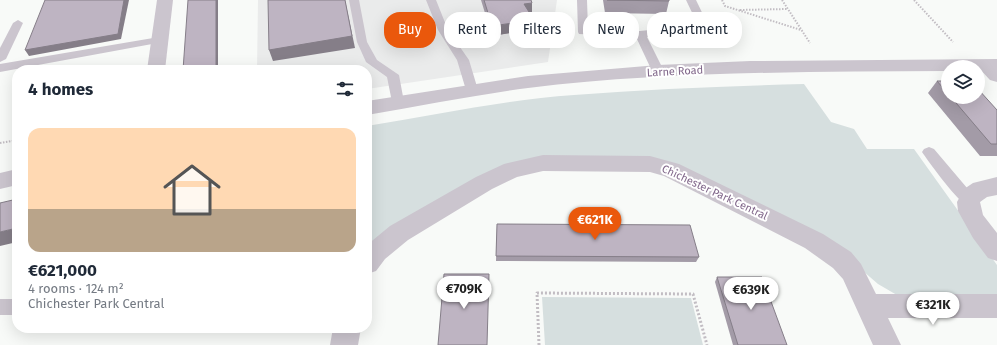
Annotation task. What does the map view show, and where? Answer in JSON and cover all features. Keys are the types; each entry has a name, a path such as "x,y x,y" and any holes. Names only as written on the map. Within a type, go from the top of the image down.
{"street":[{"path":"156,65 165,0"},
{"name":"Larne Road","path":"372,107 528,82 658,71 750,67 824,66 989,68"},
{"name":"Chichester Park Central","path":"372,257 399,233 484,183 516,169 543,163 646,164 671,170 814,241 848,266 887,345"},
{"path":"0,181 12,178"},
{"path":"997,186 977,189 968,199 971,214 997,251"},
{"path":"868,306 997,306"},
{"path":"344,345 346,333"}],"lane":[{"path":"354,0 362,42 372,62 393,75 398,102"},
{"path":"431,0 444,30 463,60 472,90"},
{"path":"582,0 583,32 640,34 704,27 691,0"},
{"path":"0,59 18,23"},
{"path":"640,34 658,71"},
{"path":"17,65 159,40"},
{"path":"0,68 12,66"},
{"path":"929,152 968,199"}],"path":[{"path":"722,0 725,6 787,27 801,30"},
{"path":"782,0 824,66"},
{"path":"914,0 989,68"},
{"path":"739,11 787,9"},
{"path":"0,143 12,141"},
{"path":"539,345 537,293 693,294 707,345"}],"shaded area":[{"path":"258,0 557,0 555,12 509,12 509,48 550,48 548,62 372,88 372,65 257,65"},
{"path":"804,84 831,122 854,129 867,149 914,149 997,265 997,302 902,298 878,284 863,271 674,168 546,156 372,253 372,125 496,104 548,97 660,89"},
{"path":"542,297 691,298 703,345 545,345"}],"building":[{"path":"45,0 124,0 118,34 25,50"},
{"path":"188,0 216,0 216,65 183,65"},
{"path":"268,0 345,0 352,36 269,50"},
{"path":"484,0 531,0 532,3 524,4 529,12 509,12 509,24 501,25 501,12 488,12"},
{"path":"607,0 669,0 669,1"},
{"path":"985,97 997,110 997,144 991,144 957,104 985,104"},
{"path":"12,200 12,229 0,232 0,203"},
{"path":"497,224 690,225 699,257 496,256"},
{"path":"444,274 489,274 487,345 438,345"},
{"path":"717,277 762,277 787,345 738,345"}]}
